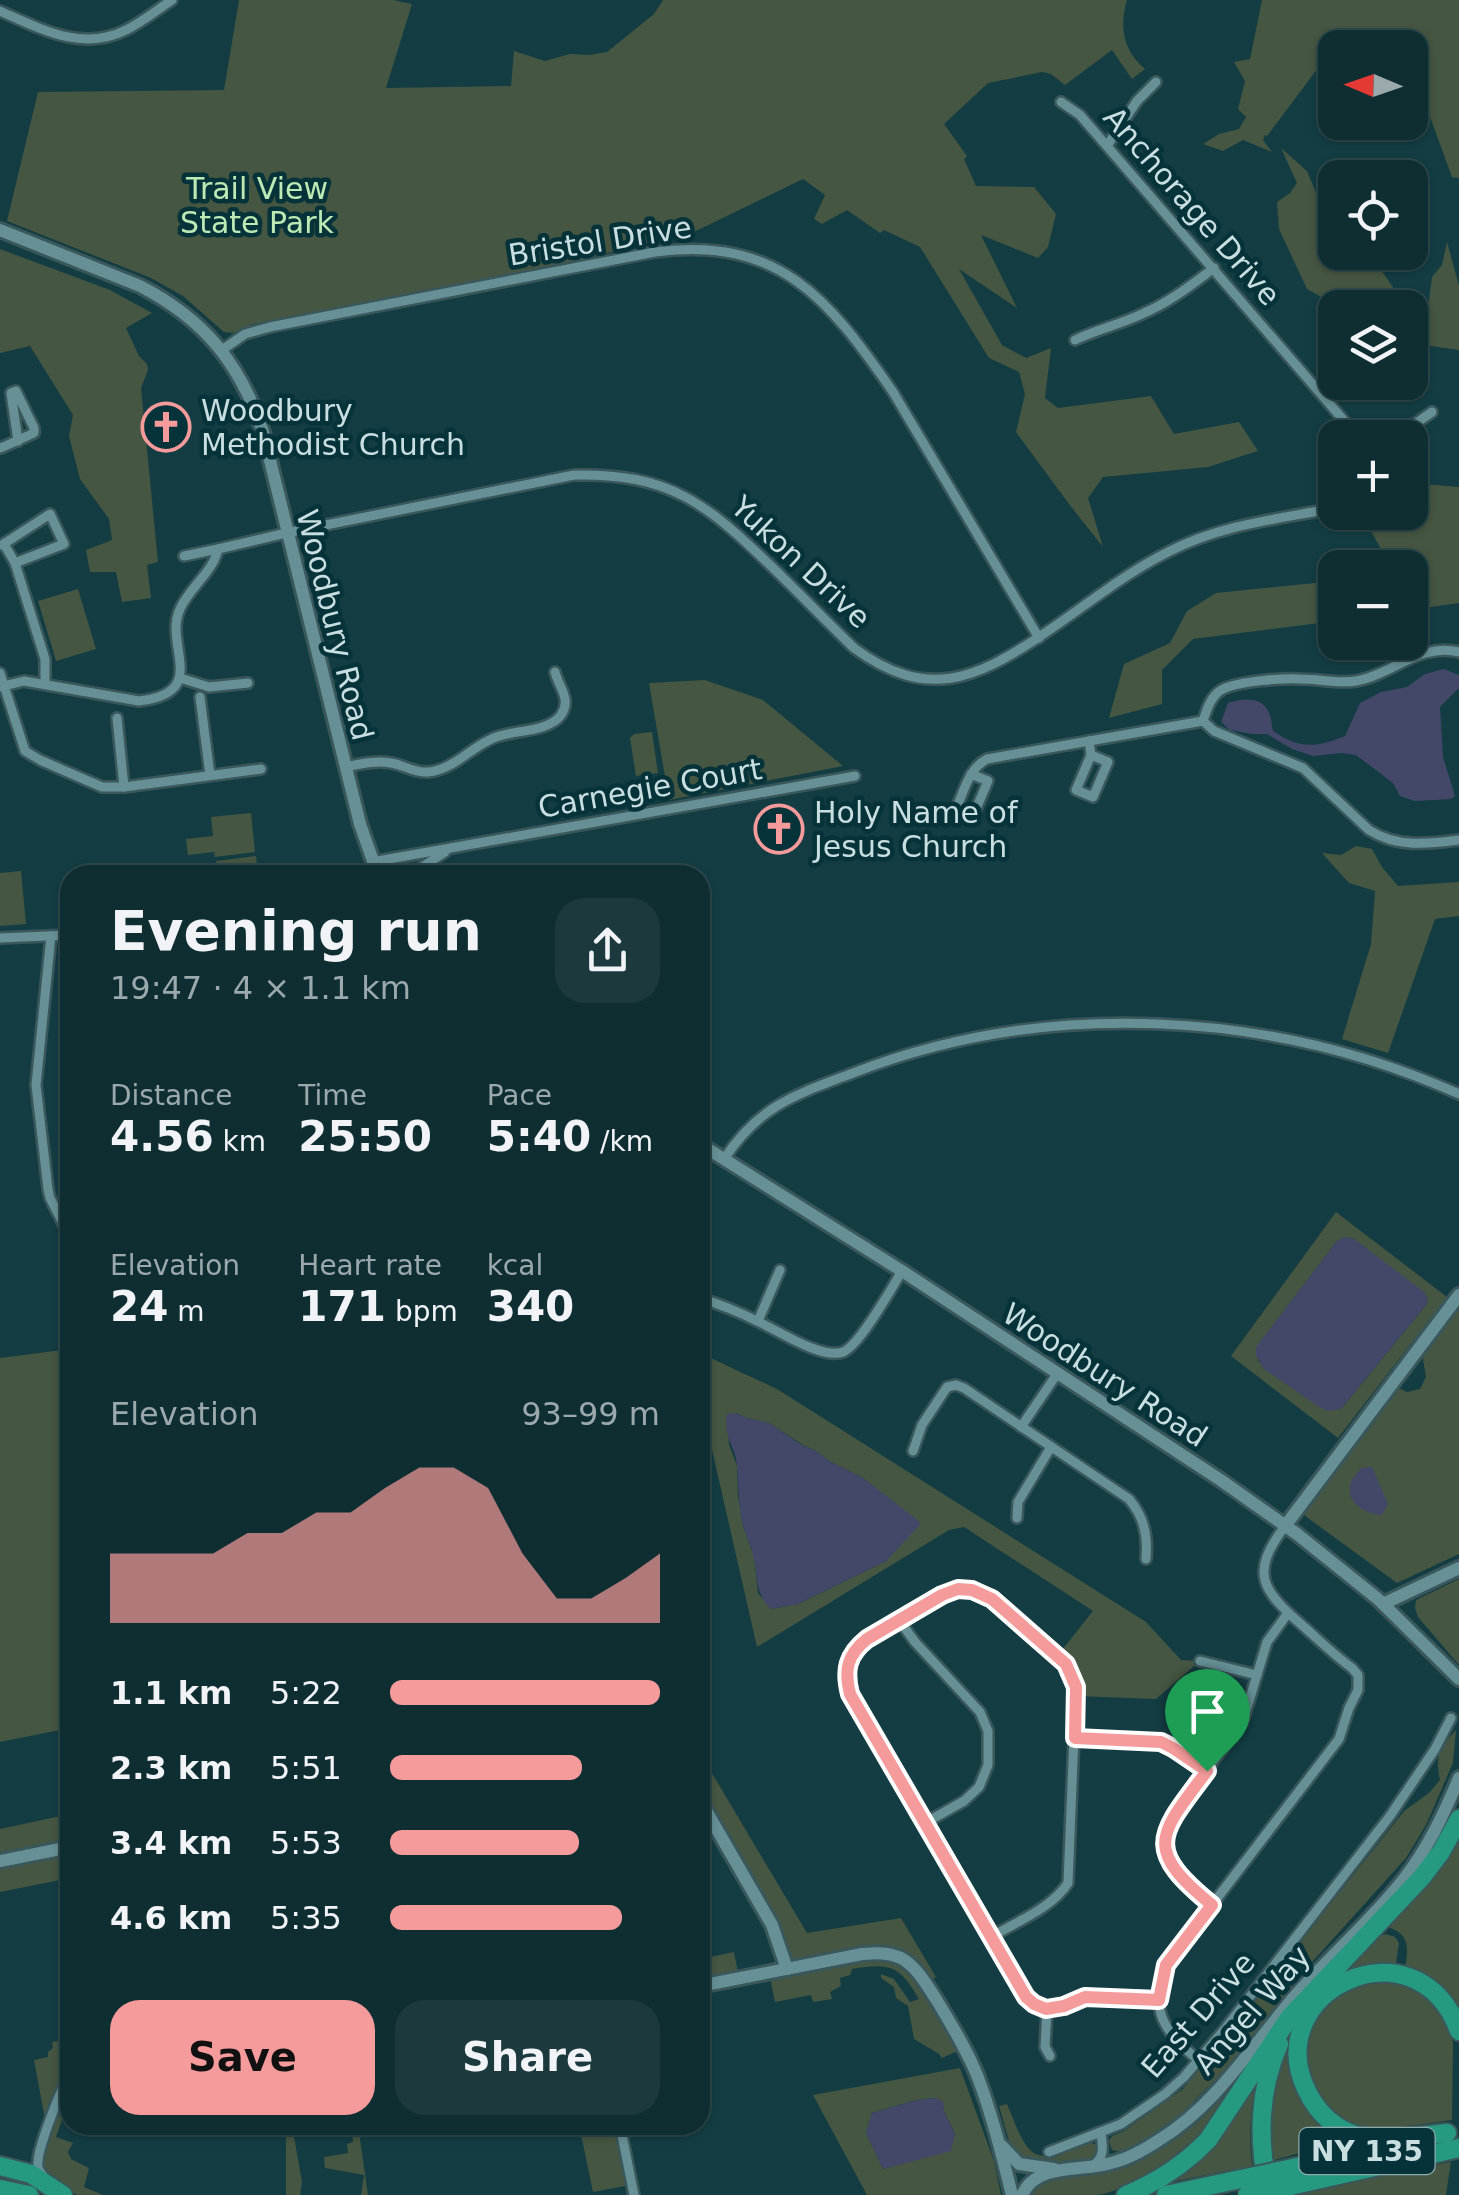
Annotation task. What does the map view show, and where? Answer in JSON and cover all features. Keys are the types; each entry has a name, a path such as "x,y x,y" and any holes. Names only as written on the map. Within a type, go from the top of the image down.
{"highway":[{"path":"1126,2195 1165,2176 1208,2140 1271,2043 1308,1996 1422,1876 1459,1819"},
{"path":"1453,2141 1366,2138 1345,2132 1326,2119 1301,2079 1300,2036 1309,2014 1324,1995 1363,1974 1384,1973 1418,1980 1435,1991 1459,2030"},
{"path":"1270,2195 1260,2136 1266,2082 1282,2036 1308,1996"},
{"name":"NY 135","path":"1166,2195 1242,2187 1453,2141"},
{"path":"0,2166 31,2174 63,2195"},
{"path":"0,2189 29,2195"}],"main road":[{"name":"Woodbury Road","path":"0,230 160,296 189,316 222,350 238,374 254,406 266,446 345,767 374,865"},
{"name":"Woodbury Road","path":"710,1150 1157,1437 1286,1526 1383,1604 1459,1680"},
{"path":"1286,1526 1459,1295"},
{"path":"1383,1604 1459,1568"},
{"name":"Angel Way","path":"1022,2195 1031,2181 1043,2174 1123,2159 1170,2133 1213,2096 1297,1994 1386,1900 1422,1854 1459,1778"},
{"path":"710,1817 772,1925 787,1969"},
{"path":"0,1861 60,1850"},
{"path":"710,1984 877,1953 896,1956 912,1967 926,1983 976,2074 1012,2195"},
{"path":"998,2140 1019,2164 1074,2170"}],"street":[{"path":"0,11 57,36 89,40 125,31 172,0"},
{"path":"1107,146 1137,101 1156,82"},
{"name":"Anchorage Drive","path":"1061,102 1080,114 1344,420"},
{"name":"Bristol Drive","path":"222,350 245,334 270,327 654,252 714,249 764,262 808,289 874,365 1038,638"},
{"path":"1075,340 1159,306 1214,268"},
{"path":"0,448 18,441 34,433 16,392 11,393 18,441"},
{"path":"1421,420 1432,412"},
{"name":"Yukon Drive","path":"184,556 574,475 606,474 656,483 712,512 854,648 892,670 926,679 972,674 1001,662 1038,638"},
{"path":"1038,638 1147,564 1195,539 1234,527 1318,511"},
{"path":"14,564 64,544 50,514 2,545 14,564 45,660 45,684"},
{"path":"2,687 24,681 139,701 168,692 180,678 178,612 214,562 218,549"},
{"path":"1204,721 1210,701 1226,687 1288,679 1360,681 1431,651 1443,648 1459,652"},
{"path":"0,672 26,751 102,788 261,770"},
{"path":"345,767 388,762 421,772 438,771 492,738 551,724 562,713 566,700 555,672"},
{"path":"180,678 209,687 248,683"},
{"path":"200,697 210,775"},
{"path":"117,718 124,787"},
{"path":"971,774 988,781 973,816 956,809 971,774 987,759 1204,721"},
{"path":"1204,721 1214,731 1302,768 1382,838 1416,844 1459,840"},
{"path":"1089,740 1091,755 1076,790 1093,797 1108,762 1091,755"},
{"name":"Carnegie Court","path":"387,865 452,848 856,776"},
{"name":"Carnegie Court","path":"426,865 452,848"},
{"path":"51,936 36,1085 50,1198 60,1217"},
{"path":"0,938 60,936"},
{"path":"724,1159 760,1116 806,1091 921,1051 992,1035 1051,1028 1170,1024 1259,1034 1358,1057 1459,1094"},
{"path":"758,1321 780,1270"},
{"path":"710,1302 809,1346 832,1353 846,1351 864,1331 902,1271"},
{"path":"1021,1427 1058,1374"},
{"path":"913,1451 922,1425 938,1400 947,1387 956,1385 1118,1490 1134,1506 1146,1530 1146,1559"},
{"path":"1017,1518 1018,1502 1051,1447"},
{"path":"1198,2060 1172,2037 1162,2018 1159,2000 1166,1965 1338,1739 1358,1690 1358,1676 1352,1668 1270,1595 1264,1564 1268,1551 1286,1526"},
{"path":"990,1936 1042,1906 1068,1883 1076,1687 1070,1670 1058,1655 992,1599 972,1590 953,1590 856,1647 846,1674 850,1694 990,1936 1026,1997 1046,2009 1085,1997 1159,2000"},
{"path":"1212,1905 1173,1870 1167,1857 1166,1833 1172,1817 1244,1722 1267,1642 1288,1612"},
{"path":"898,1620 980,1712 988,1731 988,1766 979,1788 925,1824"},
{"path":"1200,1661 1257,1675"},
{"name":"East Drive","path":"1049,2152 1101,2134 1131,2118 1184,2078 1390,1816 1451,1718"},
{"path":"1075,1738 1161,1742 1207,1771"},
{"path":"1064,1888 1076,1897"},
{"path":"1046,2009 1045,2046 1050,2056"},
{"path":"47,2182 38,2169 38,2158 60,2094"},
{"path":"1101,2134 1110,2150 1123,2159"},
{"path":"1090,2167 1102,2154 1101,2134"},
{"path":"622,2135 634,2195"}],"green space":[{"name":"Trail View State Park","path":"239,0 393,0 412,4 386,88 511,86 514,51 545,61 570,54 607,52 654,14 663,0 1127,0 1125,38 1145,69 1132,79 1112,50 1065,85 1042,72 988,83 944,124 967,156 964,159 976,186 1034,187 1056,214 1048,247 1038,258 981,235 1017,308 959,269 1002,345 1026,358 1051,348 1045,398 1058,408 1151,396 1174,434 1239,422 1258,451 1208,467 1103,477 1088,498 1103,547 1016,432 1025,394 1019,372 989,358 920,247 884,230 880,233 847,210 822,224 814,219 825,195 803,179 698,230 573,262 253,324 233,333 224,332 183,296 151,278 7,221 38,92 224,90"},
{"path":"1262,0 1459,0 1459,178 1452,177 1428,111 1428,30 1318,30 1318,68 1265,135 1263,140 1272,152 1243,140 1223,151 1203,144 1219,134 1239,129 1246,117 1238,109 1245,81 1234,62 1250,59"},
{"path":"1281,148 1307,171 1318,198 1318,270 1381,270 1395,290 1318,290 1318,295 1307,289 1279,229 1277,202 1297,183"},
{"path":"1447,242 1459,286 1459,350 1428,345 1432,277 1442,265"},
{"name":"Trail View State Park","path":"0,249 110,290 152,313 126,328 148,370 141,388 158,562 147,565 151,598 122,602 116,572 90,572 86,550 112,540 109,519 80,479 69,436 73,415 30,346 0,353"},
{"path":"1428,484 1459,487 1459,603 1428,607 1428,550 1382,550 1370,530 1428,530"},
{"path":"1318,583 1318,623 1193,639 1162,670 1162,704 1109,718 1124,664 1170,643 1187,611 1216,593"},
{"path":"78,589 96,649 56,661 38,601"},
{"path":"705,680 763,700 843,766 669,800 649,683"},
{"path":"652,732 658,773 636,776 630,738"},
{"path":"251,813 255,852 215,857 214,852 188,855 186,839 213,836 211,817"},
{"path":"1356,846 1372,849 1398,886 1459,882 1459,916 1435,919 1388,1053 1342,1039 1371,944 1375,891 1349,883 1322,853 1341,855"},
{"path":"256,856 257,865 217,865 216,861"},
{"path":"21,871 26,924 0,926 0,873"},
{"path":"1336,1212 1447,1297 1338,1438 1231,1356","holes":["1345,1237 1354,1239 1428,1298 1341,1409 1258,1361 1257,1347 1337,1241"]},
{"path":"1459,1303 1459,1554 1397,1583 1301,1513 1393,1391 1420,1389 1426,1377 1422,1353"},
{"path":"60,1350 60,1730 0,1742 0,1358"},
{"path":"710,1358 777,1389 1146,1622 1181,1660 1200,1661 1156,1699 1076,1696 1076,1687 1058,1655 1093,1611 964,1527 949,1530 757,1647 710,1441","holes":["736,1413 769,1423 863,1478 919,1522 886,1561 798,1604 771,1609 758,1593 754,1556 743,1526 727,1415"]},
{"path":"1459,1579 1459,1665 1418,1617 1415,1608 1416,1600"},
{"path":"1456,1730 1453,1763 1426,1825 1406,1858 1295,1981 1229,2066 1186,2109 1160,2131 1121,2152 1112,2150 1112,2136 1183,2089 1404,1811 1440,1780 1440,1753"},
{"path":"710,1770 807,1933 901,1918 936,1977 926,1983 964,2048 942,2058 914,2039 908,2006 896,1998 894,1987 881,1974 894,1979 910,2002 919,1999 899,1973 885,1967 852,1969 850,1975 840,1978 841,1986 830,1992 832,1999 813,2002 811,1995 775,2002 769,1973 786,1969 776,1933 720,1835 710,1838"},
{"path":"60,1816 60,1880 0,1892 0,1829"},
{"path":"1459,1828 1459,2020 1405,1970 1406,1941 1398,1932 1382,1925"},
{"path":"1386,1934 1399,1943 1396,1963 1347,1974 1344,1969 1375,1937"},
{"path":"734,1952 739,1978 710,1984 710,1957"},
{"path":"1371,1979 1400,1982 1423,1993 1444,2017 1453,2042 1452,2120 1366,2129 1329,2114 1309,2087 1303,2045 1319,2007 1340,1988"},
{"path":"1301,2011 1288,2047 1299,2093 1314,2112 1350,2139 1267,2162 1263,2138 1282,2044"},
{"path":"60,2041 60,2125 56,2137 73,2143 68,2152 71,2159 89,2168 84,2187 103,2195 77,2195 31,2174 47,2130 34,2060 48,2057 52,2042"},
{"path":"1262,2043 1209,2125 1156,2172 1100,2194 1025,2195 1038,2180 1152,2147"},
{"path":"960,2068 994,2161 1001,2195 867,2195 813,2095","holes":["919,2100 942,2101 955,2134 950,2150 883,2169 866,2133 872,2113"]},
{"path":"1256,2079 1250,2137 1258,2195 1238,2195 1232,2170 1155,2185"},
{"path":"1007,2104 1021,2137 1034,2153 1055,2155 1089,2142 1097,2145 1098,2153 1093,2161 1063,2165 1040,2165 1021,2159 1010,2142 999,2106"},
{"path":"286,2135 294,2135 302,2182 300,2195 286,2195"},
{"path":"352,2135 359,2135 368,2195 361,2195 364,2175 325,2168 324,2157 348,2153 347,2144 353,2142"},
{"path":"581,2135 621,2135 630,2185 593,2192"},
{"path":"1451,2162 1446,2195 1291,2195 1440,2164"}],"water":[{"path":"1444,669 1459,675 1459,688 1440,707 1443,757 1455,796 1451,799 1415,801 1400,796 1393,783 1356,755 1313,756 1267,734 1230,730 1221,722 1228,703 1252,700 1266,707 1273,731 1282,737 1300,744 1325,743 1345,736 1360,703"},
{"path":"1345,1237 1354,1239 1428,1298 1341,1409 1328,1411 1263,1368 1256,1347 1337,1241"},
{"path":"727,1414 769,1423 863,1478 920,1522 919,1526 886,1561 798,1604 771,1609 760,1592 743,1527 736,1460 726,1423"},
{"path":"1372,1467 1388,1504 1382,1515 1363,1510 1351,1496 1354,1477 1361,1468"},
{"path":"935,2098 943,2101 955,2134 951,2151 883,2169 866,2133 872,2113"}],"place":[{"name":"Woodbury Methodist Church","path":"166,427"},
{"name":"Holy Name of Jesus Church","path":"779,829"}],"route":[{"path":"958,1589 972,1590 992,1599 1066,1664 1076,1687 1075,1738 1161,1742 1207,1771 1172,1817 1165,1844 1173,1870 1212,1905 1166,1965 1159,2000 1085,1997 1046,2009 1026,1997 850,1694 846,1668 856,1647 867,1639 942,1595 958,1589"}]}
